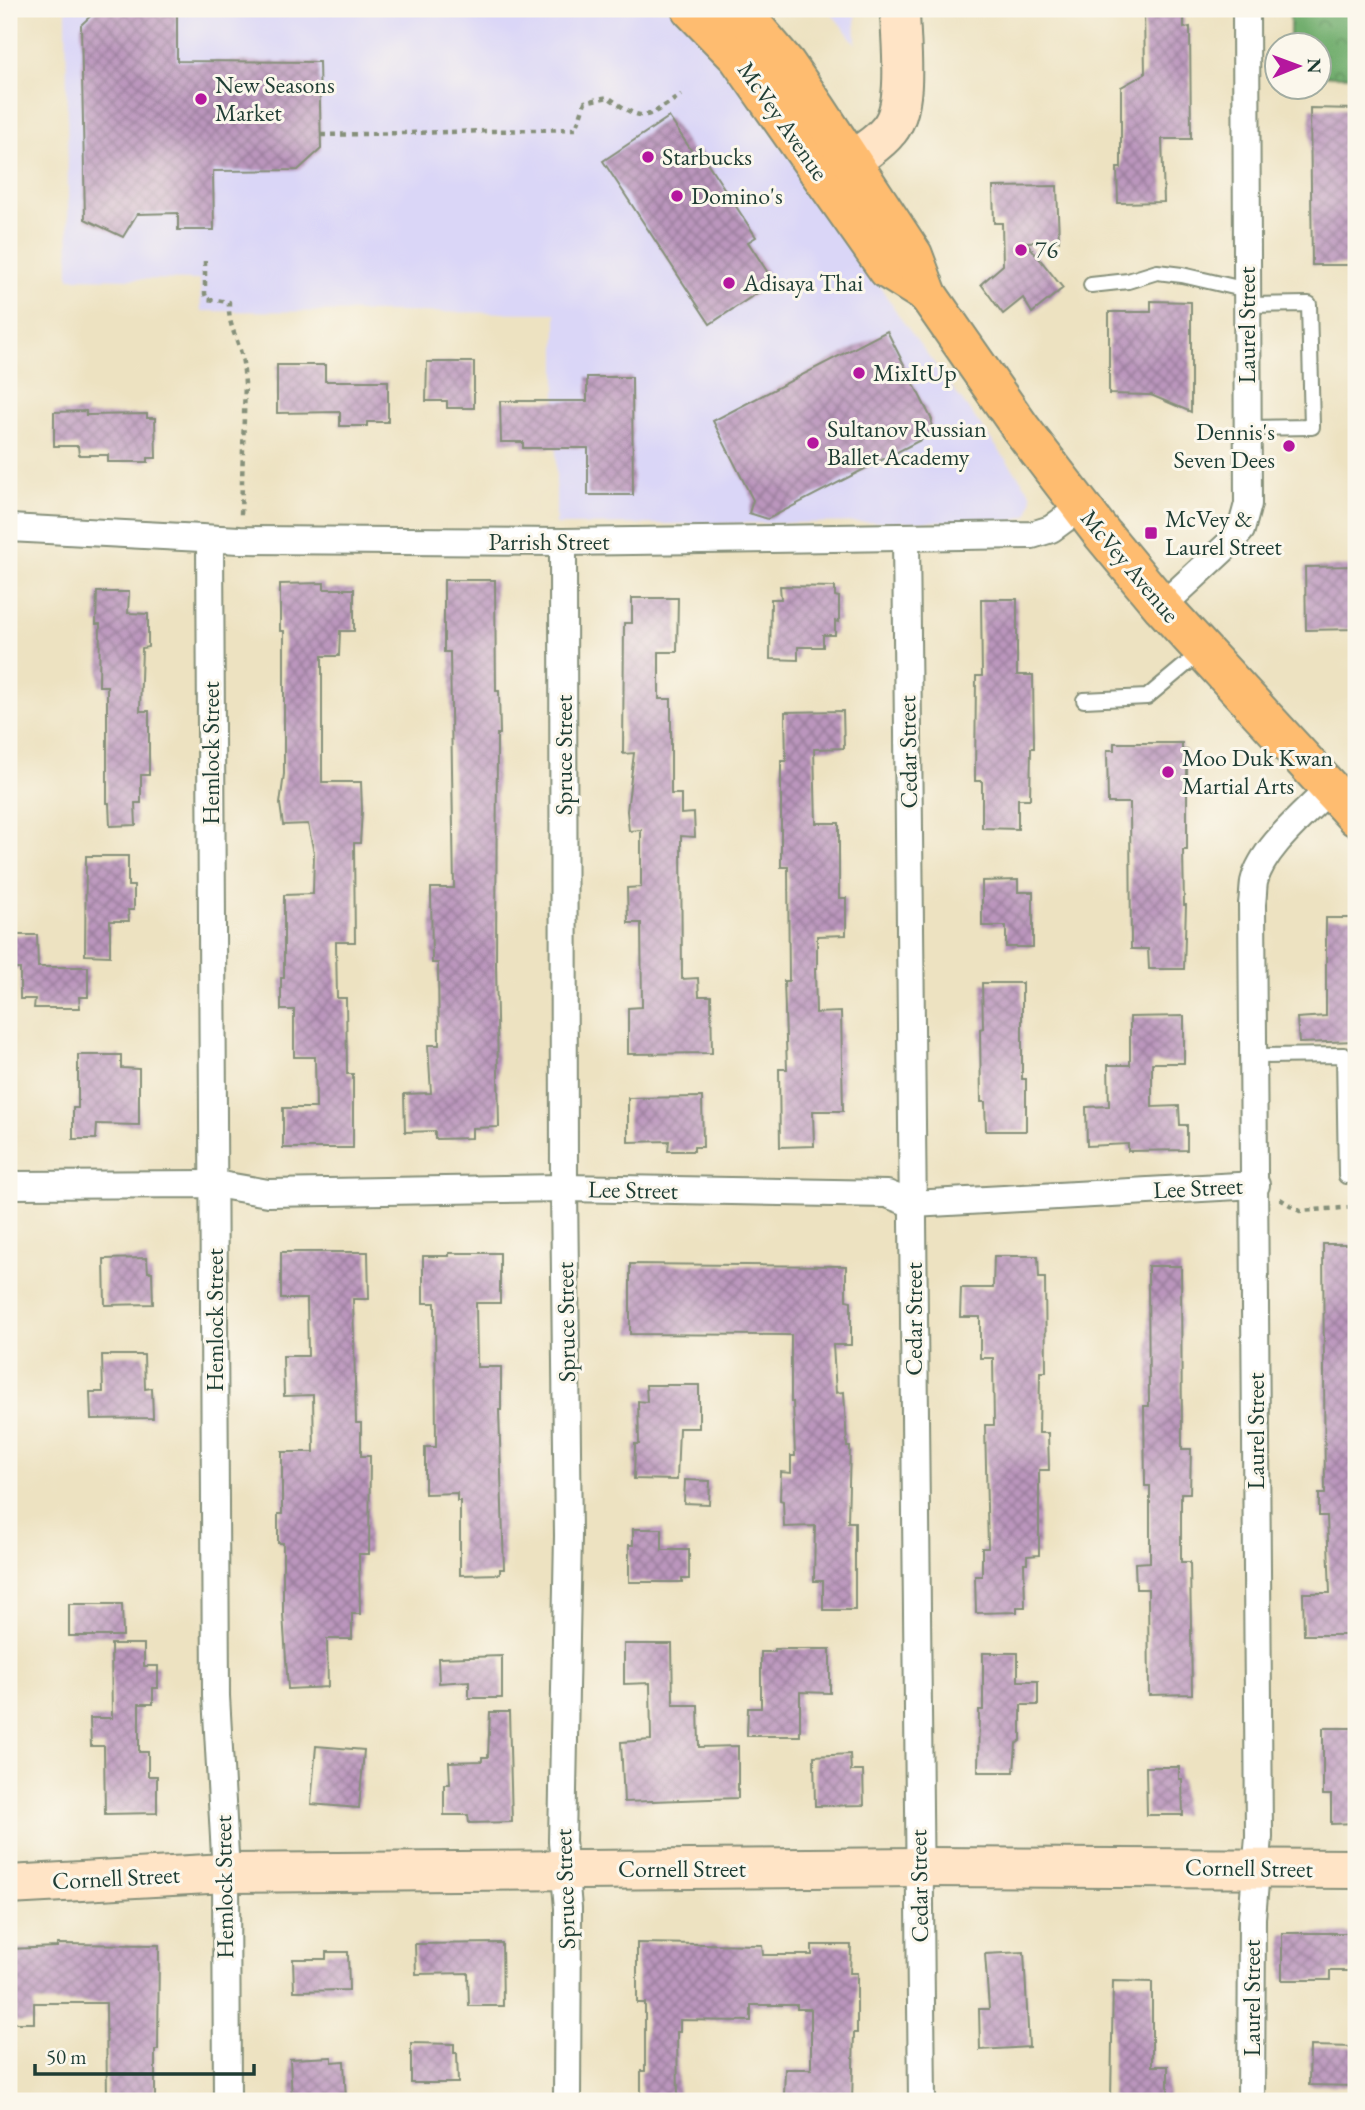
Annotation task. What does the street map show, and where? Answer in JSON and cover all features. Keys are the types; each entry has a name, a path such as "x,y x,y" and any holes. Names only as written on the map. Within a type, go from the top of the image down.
{"main road":[{"name":"McVey Avenue","path":"691,9 738,57 913,254 928,295 1020,427 1081,507 1162,606 1356,817"},
{"name":"McVey Avenue","path":"739,9 786,64 836,168"}],"street":[{"path":"836,168 888,132 897,114 901,86 900,9"},
{"name":"Laurel Street","path":"1162,606 1241,530 1248,504 1246,9"},
{"name":"Parrish Street","path":"9,528 240,541 563,542 1032,535 1051,529 1081,507"},
{"name":"Cedar Street","path":"906,537 922,2101"},
{"name":"Hemlock Street","path":"210,539 216,1696 226,1873 227,2101"},
{"name":"Spruce Street","path":"563,542 564,1188 568,1536 562,1841 568,1908 568,2101"},
{"name":"Laurel Street","path":"1251,2101 1252,1918 1259,1837 1252,904 1261,863 1330,788"},
{"name":"Lee Street","path":"9,1185 215,1184 268,1193 564,1188 887,1194 913,1204 1256,1185"},
{"name":"Cornell Street","path":"9,1885 226,1873 919,1867 1356,1869"}],"lane":[{"path":"1091,285 1128,281 1157,272 1182,275 1247,298 1310,304 1312,427 1248,428"},
{"path":"1084,700 1147,697 1203,650"},
{"path":"1255,1056 1345,1055 1346,1176"}],"path":[{"path":"321,135 576,129 585,102 608,97 629,113 649,116 681,95"},
{"path":"205,261 205,294 211,301 229,302 229,324 244,366 240,541"},
{"path":"1256,1185 1300,1211 1356,1207"}],"shaded area":[{"path":"66,9 674,9 734,68 831,209 901,319 1031,493 1028,515 1012,521 556,525 556,313 201,311 200,280 69,278"},
{"path":"828,9 855,9 856,44"}],"green space":[{"path":"1290,9 1356,9 1356,76 1334,76 1334,32 1290,32"}],"building":[{"name":"New Seasons Market","path":"98,9 177,9 177,61 319,62 321,149 298,170 213,171 214,230 178,230 178,213 137,214 123,237 85,219 81,25"},
{"path":"1144,9 1181,9 1181,12 1184,12 1184,28 1190,27 1191,139 1162,139 1164,202 1118,203 1121,87 1145,74"},
{"path":"1310,108 1356,109 1353,265 1312,265"},
{"path":"669,117 693,153 699,150 756,237 748,242 774,282 710,324 603,161"},
{"path":"1057,186 1059,241 1026,242 1063,288 1032,313 1023,298 1003,314 981,284 1003,265 1002,223 994,223 993,187"},
{"path":"1151,301 1191,302 1191,412 1151,395 1109,394 1109,312 1151,312"},
{"path":"887,331 932,420 930,435 768,519 749,513 753,500 713,421"},
{"path":"427,362 474,362 474,408 447,408 447,401 426,401"},
{"path":"277,365 325,365 325,381 388,381 388,422 367,422 367,426 340,426 340,412 277,413"},
{"path":"587,377 632,377 633,495 588,495 588,448 523,448 523,442 501,442 500,401 587,401"},
{"path":"86,411 86,415 147,414 147,418 155,418 156,458 148,458 148,462 108,462 108,455 79,455 78,446 54,446 54,412"},
{"path":"1356,566 1356,629 1306,630 1305,567"},
{"path":"444,580 495,580 496,691 499,691 500,734 497,734 496,964 499,1127 472,1128 472,1138 435,1139 435,1131 405,1132 404,1094 431,1093 428,1045 439,1045 438,963 432,963 431,888 454,888 450,652 444,652"},
{"path":"324,583 324,589 354,589 354,631 340,631 339,656 322,656 322,782 361,782 360,843 354,843 355,942 336,942 337,998 346,998 347,1074 353,1074 353,1148 283,1148 283,1108 316,1108 315,1057 294,1057 294,1010 281,1010 281,978 284,978 284,895 313,894 314,853 308,824 283,825 280,804 284,774 284,631 280,631 280,584"},
{"path":"780,586 835,587 835,596 839,597 839,622 835,621 835,635 823,635 823,647 798,647 798,660 770,659 771,599 781,599"},
{"path":"97,592 129,592 128,613 148,614 148,647 142,648 140,711 149,711 149,775 141,775 141,803 135,803 136,825 110,826 107,803 107,686 99,686 100,624 96,624"},
{"path":"632,598 678,598 677,652 659,652 659,699 671,699 671,794 681,794 681,814 694,813 695,837 681,836 682,979 698,978 699,996 711,996 712,1053 628,1054 628,1008 642,1007 641,923 628,923 627,888 641,887 641,830 629,831 627,811 634,753 623,754 624,623 632,623"},
{"path":"981,599 1017,599 1017,675 1033,675 1034,748 1031,748 1030,799 1018,799 1018,829 982,828 982,781 975,781 976,676 982,676"},
{"path":"843,711 844,748 814,749 816,823 839,823 839,898 846,898 846,935 817,936 815,968 816,1013 841,1012 843,1111 813,1111 814,1146 780,1147 779,1069 787,1069 784,981 789,981 788,867 781,867 781,761 786,761 785,712"},
{"path":"1114,743 1182,743 1182,750 1187,750 1187,850 1183,850 1186,905 1184,969 1149,969 1148,949 1131,949 1130,803 1108,803 1107,750 1114,750"},
{"path":"86,856 128,856 128,886 134,886 134,910 128,910 129,921 110,921 110,956 85,955"},
{"path":"1018,880 1018,892 1033,892 1033,947 1006,947 1006,926 982,926 982,881"},
{"path":"1326,918 1356,918 1356,1041 1299,1043 1297,1018 1326,1016"},
{"path":"10,935 37,935 38,967 88,967 88,997 79,997 80,1008 34,1008 35,999 20,999 20,969 10,969"},
{"path":"982,983 1022,983 1022,1079 1026,1079 1026,1131 986,1131 985,1102 981,1102"},
{"path":"1184,1016 1184,1063 1152,1063 1152,1107 1179,1106 1180,1125 1187,1125 1187,1150 1128,1151 1128,1144 1087,1146 1086,1107 1109,1106 1108,1065 1130,1065 1130,1017"},
{"path":"78,1055 121,1055 121,1068 139,1069 139,1125 97,1124 96,1139 73,1139 73,1108 78,1108"},
{"path":"702,1097 703,1147 694,1147 694,1151 668,1151 669,1141 628,1142 628,1098"},
{"path":"1323,1244 1356,1244 1356,1615 1353,1615 1353,1627 1348,1627 1348,1635 1304,1635 1303,1593 1330,1593 1327,1516 1319,1516 1319,1494 1325,1494"},
{"path":"281,1252 368,1252 369,1299 353,1299 356,1423 361,1423 361,1456 370,1456 369,1554 359,1554 360,1614 352,1614 352,1639 327,1639 328,1687 288,1689 283,1614 283,1543 278,1543 278,1514 282,1514 282,1452 314,1452 313,1395 284,1396 283,1356 308,1356 307,1299 281,1299"},
{"path":"449,1253 500,1253 500,1303 476,1303 477,1367 501,1367 499,1410 504,1569 500,1569 500,1574 460,1575 460,1501 457,1501 457,1493 425,1494 425,1447 436,1447 435,1303 423,1303 423,1256 449,1256"},
{"path":"994,1256 1038,1256 1039,1278 1045,1278 1046,1372 1040,1372 1039,1433 1048,1433 1049,1470 1039,1470 1039,1555 1027,1556 1027,1563 1024,1563 1025,1607 1017,1607 1017,1612 976,1613 975,1576 982,1576 982,1548 988,1548 985,1425 994,1425 993,1358 980,1358 980,1317 960,1317 961,1288 993,1288"},
{"path":"147,1258 148,1272 152,1272 153,1304 105,1305 104,1259"},
{"path":"630,1264 846,1266 846,1300 851,1301 851,1345 833,1345 836,1393 844,1392 847,1447 850,1447 848,1522 855,1522 855,1610 823,1610 823,1581 814,1581 815,1526 784,1527 783,1501 780,1500 781,1472 791,1473 791,1456 795,1456 791,1402 791,1335 630,1334"},
{"path":"1148,1266 1181,1266 1182,1449 1191,1449 1190,1493 1181,1493 1181,1562 1190,1562 1192,1694 1149,1695 1148,1589 1136,1589 1135,1563 1150,1562 1150,1486 1145,1486 1144,1406 1149,1406"},
{"path":"102,1355 144,1355 145,1389 152,1388 153,1418 91,1419 90,1392 103,1392"},
{"path":"646,1385 699,1385 699,1428 679,1428 677,1480 634,1479 635,1444 639,1444 638,1401 647,1402"},
{"path":"685,1480 710,1481 709,1504 684,1503"},
{"path":"633,1529 662,1529 662,1550 689,1550 689,1579 682,1579 682,1582 629,1582 629,1545 633,1545"},
{"path":"69,1604 122,1604 123,1636 69,1636"},
{"path":"111,1644 144,1644 144,1666 158,1666 158,1688 153,1688 153,1704 139,1704 139,1752 148,1752 148,1776 157,1776 157,1813 105,1814 104,1746 91,1746 90,1718 112,1718"},
{"path":"624,1644 672,1644 673,1705 698,1705 699,1747 738,1746 738,1798 624,1802 621,1742 651,1740 650,1683 624,1684"},
{"path":"775,1649 830,1649 830,1693 800,1692 800,1736 747,1736 748,1708 761,1708 761,1652 775,1652"},
{"path":"983,1653 1018,1653 1018,1681 1038,1681 1038,1705 1021,1705 1021,1740 1016,1744 1014,1772 978,1772 979,1710 983,1710"},
{"path":"502,1656 502,1698 469,1698 469,1681 439,1683 438,1658"},
{"path":"490,1712 509,1712 512,1822 469,1823 468,1815 444,1815 444,1784 450,1784 449,1762 482,1761 482,1757 488,1757"},
{"path":"1323,1728 1356,1728 1356,1823 1331,1824 1331,1795 1323,1795"},
{"path":"316,1746 364,1750 359,1808 311,1804"},
{"path":"850,1754 851,1771 863,1771 864,1805 815,1806 814,1756"},
{"path":"1146,1767 1179,1767 1183,1815 1147,1815"},
{"path":"1282,1933 1356,1933 1356,1971 1330,1971 1330,1980 1282,1980"},
{"path":"502,1943 503,2006 469,2006 468,1973 416,1974 415,1944"},
{"path":"637,1943 762,1945 763,1955 812,1955 812,1945 851,1945 850,1973 857,1973 857,2033 854,2033 852,2101 799,2101 799,2097 784,2097 785,2069 811,2069 811,2009 797,2009 797,2005 751,2005 751,2021 680,2020 680,2032 677,2032 678,2101 641,2101 641,2071 645,2071 645,2003 637,2003"},
{"path":"57,1944 159,1945 155,2101 107,2101 106,2003 34,2003 34,2023 9,2023 9,1949 57,1947"},
{"path":"326,1952 348,1952 349,1990 294,1991 293,1959 326,1959"},
{"path":"1024,1952 1029,2047 980,2050 979,2009 989,2009 985,1954"},
{"path":"1113,1981 1152,1982 1152,2066 1168,2066 1168,2101 1111,2101"},
{"path":"411,2043 454,2044 458,2083 411,2083"},
{"path":"1310,2046 1356,2047 1356,2086 1309,2085"},
{"path":"332,2057 332,2062 344,2061 346,2101 292,2101 290,2059"}],"place":[{"name":"New Seasons Market","path":"201,99"},
{"name":"Starbucks","path":"648,157"},
{"name":"Domino's","path":"677,196"},
{"name":"76","path":"1021,250"},
{"name":"Adisaya Thai","path":"729,283"},
{"name":"MixItUp","path":"859,373"},
{"name":"Sultanov Russian Ballet Academy","path":"813,443"},
{"name":"Dennis's Seven Dees","path":"1289,446"},
{"name":"McVey & Laurel Street","path":"1151,533"},
{"name":"Moo Duk Kwan Martial Arts","path":"1168,772"}]}
